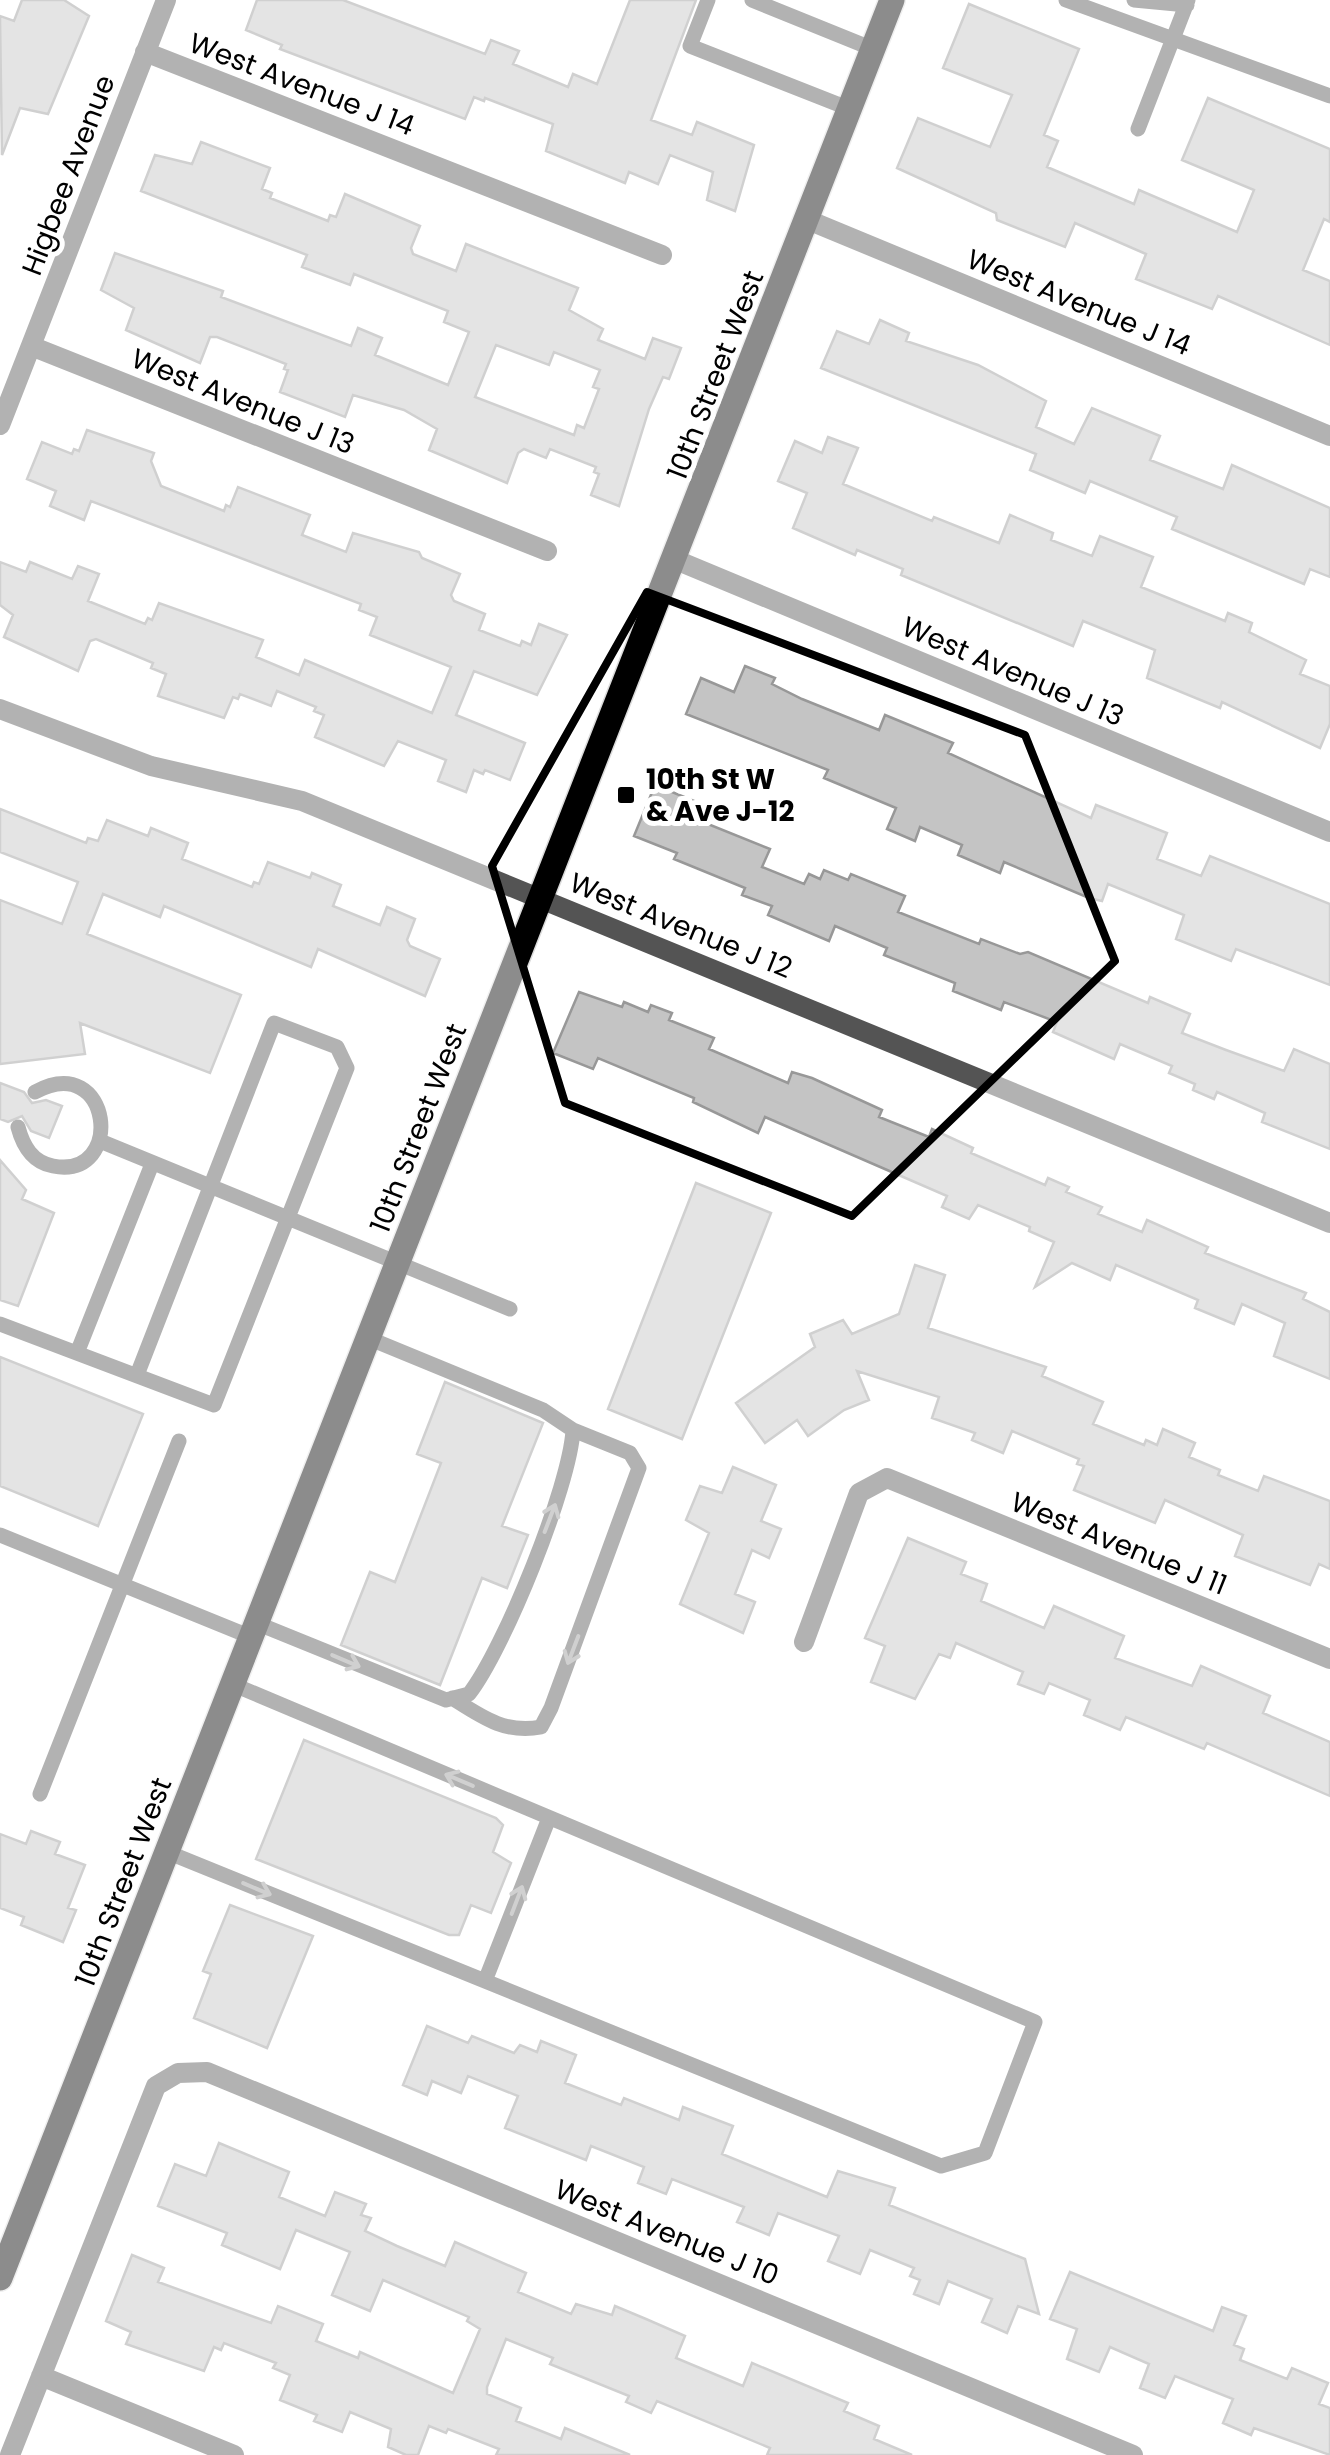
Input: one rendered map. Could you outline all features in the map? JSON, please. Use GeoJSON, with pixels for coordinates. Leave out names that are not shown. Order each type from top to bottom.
{"type":"FeatureCollection","features":[{"type":"Feature","properties":{"kind":"main road","name":"10th Street West"},"geometry":{"type":"LineString","coordinates":[[0,2278],[540,897],[676,560],[892,0]]}},
{"type":"Feature","properties":{"kind":"street","name":"Higbee Avenue"},"geometry":{"type":"LineString","coordinates":[[0,425],[166,0]]}},
{"type":"Feature","properties":{"kind":"street","name":"West Avenue J 14"},"geometry":{"type":"LineString","coordinates":[[145,52],[662,254]]}},
{"type":"Feature","properties":{"kind":"street","name":"West Avenue J 14"},"geometry":{"type":"LineString","coordinates":[[808,220],[1330,436]]}},
{"type":"Feature","properties":{"kind":"street","name":"West Avenue J 13"},"geometry":{"type":"LineString","coordinates":[[31,346],[547,551]]}},
{"type":"Feature","properties":{"kind":"street","name":"West Avenue J 13"},"geometry":{"type":"LineString","coordinates":[[676,560],[1330,832]]}},
{"type":"Feature","properties":{"kind":"street","name":"West Avenue J 12"},"geometry":{"type":"LineString","coordinates":[[0,709],[151,766],[302,801],[1330,1222]]}},
{"type":"Feature","properties":{"kind":"street","name":"West Avenue J 11"},"geometry":{"type":"LineString","coordinates":[[804,1642],[859,1493],[887,1478],[1330,1659]]}},
{"type":"Feature","properties":{"kind":"street","name":"West Avenue J 10"},"geometry":{"type":"LineString","coordinates":[[41,2376],[156,2086],[178,2073],[207,2072],[1133,2455]]}},
{"type":"Feature","properties":{"kind":"street"},"geometry":{"type":"LineString","coordinates":[[10,2455],[41,2376],[234,2455]]}},
{"type":"Feature","properties":{"kind":"lane"},"geometry":{"type":"LineString","coordinates":[[708,0],[690,46],[850,109]]}},
{"type":"Feature","properties":{"kind":"lane"},"geometry":{"type":"LineString","coordinates":[[752,0],[874,49]]}},
{"type":"Feature","properties":{"kind":"lane"},"geometry":{"type":"LineString","coordinates":[[1066,0],[1330,96]]}},
{"type":"Feature","properties":{"kind":"lane"},"geometry":{"type":"LineString","coordinates":[[1134,0],[1187,2],[1138,130]]}},
{"type":"Feature","properties":{"kind":"lane"},"geometry":{"type":"LineString","coordinates":[[0,1324],[214,1405],[347,1068],[337,1047],[274,1023],[137,1375]]}},
{"type":"Feature","properties":{"kind":"lane"},"geometry":{"type":"LineString","coordinates":[[18,1128],[29,1154],[54,1166],[82,1162],[100,1140],[101,1114],[86,1092],[60,1083],[35,1092]]}},
{"type":"Feature","properties":{"kind":"lane"},"geometry":{"type":"LineString","coordinates":[[100,1140],[286,1220],[510,1309]]}},
{"type":"Feature","properties":{"kind":"lane"},"geometry":{"type":"LineString","coordinates":[[77,1353],[152,1164]]}},
{"type":"Feature","properties":{"kind":"lane"},"geometry":{"type":"LineString","coordinates":[[0,1535],[122,1586],[422,1692],[452,1698],[492,1724],[521,1731],[542,1727],[639,1468],[630,1453],[573,1430],[543,1410],[368,1338]]}},
{"type":"Feature","properties":{"kind":"lane"},"geometry":{"type":"LineString","coordinates":[[452,1698],[469,1694],[479,1681],[520,1593],[554,1508],[572,1452],[573,1430]]}},
{"type":"Feature","properties":{"kind":"lane"},"geometry":{"type":"LineString","coordinates":[[40,1794],[179,1441]]}},
{"type":"Feature","properties":{"kind":"lane"},"geometry":{"type":"LineString","coordinates":[[167,1852],[942,2166],[985,2153],[1035,2022],[232,1684]]}},
{"type":"Feature","properties":{"kind":"lane"},"geometry":{"type":"LineString","coordinates":[[485,1982],[549,1818]]}},
{"type":"Feature","properties":{"kind":"highlighted area"},"geometry":{"type":"Polygon","coordinates":[[[647,592],[1025,735],[1115,961],[852,1216],[565,1103],[492,866],[647,592]]]}},
{"type":"Feature","properties":{"kind":"building"},"geometry":{"type":"Polygon","coordinates":[[[22,0],[64,0],[89,16],[48,114],[20,108],[2,155],[0,16],[14,21],[22,0]]]}},
{"type":"Feature","properties":{"kind":"building"},"geometry":{"type":"Polygon","coordinates":[[[257,0],[343,0],[485,54],[491,40],[519,51],[513,64],[568,87],[573,74],[597,84],[630,0],[696,0],[651,120],[692,135],[697,122],[754,145],[735,211],[707,200],[713,172],[670,155],[658,184],[629,172],[625,183],[546,151],[553,124],[474,97],[465,119],[280,49],[282,45],[246,30],[257,0]]]}},
{"type":"Feature","properties":{"kind":"building"},"geometry":{"type":"Polygon","coordinates":[[[969,4],[1079,49],[1044,135],[1058,141],[1047,167],[1134,204],[1139,190],[1237,232],[1254,190],[1182,160],[1208,98],[1330,149],[1330,222],[1324,219],[1303,270],[1330,281],[1330,345],[1218,296],[1212,309],[1136,279],[1146,254],[1075,223],[1065,247],[997,220],[996,213],[897,168],[918,118],[990,147],[1012,95],[943,68],[969,4]]]}},
{"type":"Feature","properties":{"kind":"building"},"geometry":{"type":"Polygon","coordinates":[[[201,142],[270,168],[262,189],[272,193],[270,198],[328,221],[330,215],[336,217],[345,194],[420,226],[411,248],[413,254],[456,271],[466,244],[578,288],[569,310],[603,329],[598,340],[645,359],[653,338],[681,348],[669,379],[663,377],[649,409],[619,506],[591,495],[599,474],[594,472],[596,467],[550,449],[546,458],[524,449],[518,453],[507,483],[429,450],[437,429],[404,410],[353,395],[345,417],[280,392],[288,370],[284,369],[286,364],[217,337],[210,337],[200,363],[126,330],[134,308],[101,290],[115,253],[223,291],[221,297],[351,346],[358,328],[382,338],[375,355],[448,385],[469,332],[444,322],[448,311],[354,274],[350,285],[302,267],[307,255],[141,191],[155,155],[192,164],[201,142]],[[496,345],[475,397],[574,435],[577,425],[584,428],[599,389],[593,387],[600,370],[554,352],[549,365],[496,345]]]}},
{"type":"Feature","properties":{"kind":"building"},"geometry":{"type":"Polygon","coordinates":[[[880,320],[909,333],[906,341],[978,365],[1046,401],[1036,427],[1074,444],[1092,408],[1160,436],[1150,460],[1223,489],[1232,465],[1330,508],[1330,577],[1310,569],[1304,584],[1172,529],[1177,517],[1090,481],[1085,493],[1030,470],[1036,454],[821,368],[837,331],[869,344],[880,320]]]}},
{"type":"Feature","properties":{"kind":"building"},"geometry":{"type":"Polygon","coordinates":[[[87,430],[154,453],[151,461],[161,486],[224,511],[226,505],[230,507],[238,487],[310,515],[302,535],[346,552],[353,533],[419,552],[422,558],[460,574],[451,595],[454,601],[485,614],[479,630],[520,646],[522,641],[531,645],[539,624],[567,635],[537,695],[474,671],[456,715],[525,743],[510,780],[474,770],[466,792],[438,781],[446,760],[398,741],[384,766],[315,737],[324,715],[314,711],[316,707],[277,691],[271,706],[240,694],[238,699],[233,697],[224,718],[158,696],[166,674],[151,668],[153,663],[96,639],[90,641],[78,671],[4,637],[13,615],[0,605],[0,562],[26,572],[30,562],[72,579],[78,566],[99,574],[88,601],[145,624],[148,618],[152,620],[159,603],[263,640],[256,657],[299,675],[305,660],[432,713],[451,667],[370,635],[377,617],[359,610],[361,604],[91,501],[84,520],[50,506],[56,491],[27,479],[42,442],[72,454],[74,449],[79,451],[87,430]]]}},
{"type":"Feature","properties":{"kind":"building"},"geometry":{"type":"Polygon","coordinates":[[[828,437],[858,448],[843,484],[932,521],[934,517],[999,543],[1010,515],[1053,533],[1051,540],[1092,556],[1100,536],[1153,557],[1141,587],[1225,621],[1228,613],[1252,623],[1249,632],[1306,660],[1300,674],[1330,686],[1330,724],[1320,748],[1222,702],[1220,708],[1147,678],[1155,650],[1083,621],[1073,646],[901,575],[903,569],[857,550],[855,555],[793,528],[807,493],[778,481],[795,441],[822,453],[828,437]]]}},
{"type":"Feature","properties":{"kind":"building"},"geometry":{"type":"Polygon","coordinates":[[[745,666],[775,678],[772,684],[802,699],[879,730],[885,715],[953,743],[948,753],[1091,818],[1096,805],[1167,833],[1157,859],[1201,876],[1210,856],[1330,904],[1330,985],[1236,949],[1231,961],[1176,939],[1184,915],[1108,884],[1102,901],[1004,862],[1000,873],[958,855],[962,845],[920,827],[915,841],[887,829],[896,808],[824,778],[828,770],[686,714],[701,678],[734,692],[745,666]]]}},
{"type":"Feature","properties":{"kind":"building"},"geometry":{"type":"Polygon","coordinates":[[[655,785],[694,801],[688,816],[770,849],[762,867],[804,884],[809,874],[820,879],[824,870],[848,880],[851,874],[905,896],[898,912],[979,944],[981,939],[1020,954],[1028,952],[1148,1003],[1150,997],[1190,1014],[1182,1033],[1284,1071],[1294,1049],[1330,1064],[1330,1149],[1262,1122],[1265,1113],[1217,1092],[1214,1099],[1193,1090],[1195,1084],[1169,1073],[1172,1066],[1120,1044],[1114,1059],[1053,1032],[1057,1022],[1004,1002],[1001,1010],[953,991],[955,983],[884,955],[887,948],[835,926],[829,941],[768,915],[772,906],[742,895],[745,888],[674,859],[677,853],[634,836],[655,785]]]}},
{"type":"Feature","properties":{"kind":"building"},"geometry":{"type":"Polygon","coordinates":[[[0,809],[86,843],[88,838],[98,841],[107,820],[148,836],[151,828],[188,843],[182,859],[252,887],[254,882],[259,884],[268,862],[310,878],[312,873],[341,885],[333,906],[380,925],[387,907],[415,919],[407,940],[410,946],[440,959],[425,996],[318,949],[311,967],[164,906],[160,917],[103,894],[87,934],[241,995],[210,1073],[80,1023],[85,1054],[0,1064],[0,900],[62,924],[78,882],[0,852],[0,809]]]}},
{"type":"Feature","properties":{"kind":"building"},"geometry":{"type":"Polygon","coordinates":[[[579,992],[622,1007],[624,1002],[648,1012],[651,1005],[672,1013],[669,1020],[714,1038],[709,1049],[788,1083],[792,1072],[812,1078],[882,1110],[879,1117],[929,1137],[932,1129],[973,1148],[971,1153],[1045,1185],[1048,1178],[1069,1187],[1066,1192],[1102,1207],[1098,1214],[1142,1232],[1147,1220],[1208,1247],[1205,1253],[1306,1293],[1303,1299],[1330,1312],[1330,1379],[1274,1356],[1285,1323],[1242,1304],[1234,1324],[1195,1308],[1198,1300],[1116,1265],[1110,1280],[1072,1263],[1035,1287],[1054,1242],[1029,1231],[1030,1227],[978,1205],[969,1219],[942,1207],[947,1196],[765,1117],[758,1133],[693,1102],[694,1098],[598,1058],[593,1069],[553,1053],[579,992]]]}},
{"type":"Feature","properties":{"kind":"building"},"geometry":{"type":"Polygon","coordinates":[[[0,1083],[24,1092],[32,1103],[46,1100],[62,1106],[49,1138],[31,1131],[22,1116],[8,1122],[0,1119],[0,1083]]]}},
{"type":"Feature","properties":{"kind":"building"},"geometry":{"type":"Polygon","coordinates":[[[0,1160],[26,1190],[22,1199],[54,1213],[18,1306],[0,1300],[0,1160]]]}},
{"type":"Feature","properties":{"kind":"building"},"geometry":{"type":"Polygon","coordinates":[[[696,1183],[771,1213],[682,1439],[608,1409],[696,1183]]]}},
{"type":"Feature","properties":{"kind":"building"},"geometry":{"type":"Polygon","coordinates":[[[915,1265],[945,1275],[928,1328],[1046,1367],[1042,1376],[1103,1402],[1093,1424],[1144,1445],[1146,1440],[1157,1445],[1163,1429],[1195,1443],[1189,1457],[1220,1470],[1218,1475],[1258,1491],[1264,1476],[1330,1501],[1330,1569],[1319,1564],[1310,1585],[1235,1556],[1243,1535],[1165,1500],[1155,1523],[1074,1490],[1084,1466],[1077,1464],[1079,1459],[1012,1431],[1003,1453],[972,1440],[975,1433],[932,1418],[939,1397],[857,1371],[869,1400],[844,1410],[808,1436],[797,1420],[765,1443],[736,1403],[815,1347],[810,1334],[843,1320],[852,1334],[899,1314],[915,1265]]]}},
{"type":"Feature","properties":{"kind":"building"},"geometry":{"type":"Polygon","coordinates":[[[0,1357],[143,1414],[98,1526],[0,1486],[0,1357]]]}},
{"type":"Feature","properties":{"kind":"building"},"geometry":{"type":"Polygon","coordinates":[[[445,1382],[543,1423],[502,1526],[528,1535],[507,1588],[482,1578],[440,1685],[341,1645],[370,1572],[395,1582],[441,1463],[417,1454],[445,1382]]]}},
{"type":"Feature","properties":{"kind":"building"},"geometry":{"type":"Polygon","coordinates":[[[733,1467],[776,1485],[761,1521],[781,1529],[769,1558],[752,1550],[735,1594],[755,1602],[743,1633],[680,1604],[709,1533],[686,1520],[700,1486],[722,1493],[733,1467]]]}},
{"type":"Feature","properties":{"kind":"building"},"geometry":{"type":"Polygon","coordinates":[[[908,1538],[966,1562],[961,1574],[987,1584],[981,1601],[1044,1628],[1054,1606],[1124,1636],[1115,1658],[1192,1686],[1201,1666],[1270,1696],[1263,1713],[1330,1742],[1330,1796],[1207,1743],[1204,1749],[1126,1717],[1120,1730],[1084,1715],[1090,1700],[1049,1683],[1044,1694],[1018,1684],[1023,1672],[956,1643],[950,1658],[939,1654],[915,1699],[871,1682],[885,1646],[865,1638],[908,1538]]]}},
{"type":"Feature","properties":{"kind":"building"},"geometry":{"type":"Polygon","coordinates":[[[304,1740],[496,1818],[503,1825],[493,1852],[511,1863],[491,1913],[471,1905],[459,1935],[449,1935],[256,1859],[304,1740]]]}},
{"type":"Feature","properties":{"kind":"building"},"geometry":{"type":"Polygon","coordinates":[[[31,1831],[60,1842],[55,1854],[85,1865],[68,1908],[76,1910],[63,1942],[21,1925],[24,1917],[0,1908],[0,1834],[26,1844],[31,1831]]]}},
{"type":"Feature","properties":{"kind":"building"},"geometry":{"type":"Polygon","coordinates":[[[230,1905],[313,1936],[267,2048],[194,2018],[211,1974],[203,1971],[230,1905]]]}},
{"type":"Feature","properties":{"kind":"building"},"geometry":{"type":"Polygon","coordinates":[[[427,2026],[468,2043],[472,2036],[514,2053],[520,2045],[537,2052],[541,2041],[576,2055],[565,2083],[621,2105],[624,2098],[679,2120],[683,2107],[733,2126],[722,2154],[827,2197],[838,2171],[895,2188],[889,2205],[1025,2259],[1039,2314],[1018,2306],[1007,2333],[982,2322],[992,2299],[948,2281],[939,2304],[914,2294],[920,2280],[910,2276],[914,2268],[870,2250],[860,2274],[828,2261],[839,2236],[778,2213],[769,2235],[737,2222],[744,2207],[672,2179],[666,2194],[638,2183],[644,2167],[591,2146],[586,2160],[505,2128],[518,2096],[468,2076],[461,2093],[432,2081],[427,2095],[403,2085],[427,2026]]]}},
{"type":"Feature","properties":{"kind":"building"},"geometry":{"type":"Polygon","coordinates":[[[219,2143],[289,2172],[279,2197],[325,2216],[335,2192],[366,2204],[361,2215],[371,2218],[365,2231],[397,2246],[445,2266],[455,2242],[526,2273],[518,2292],[571,2314],[576,2304],[612,2315],[615,2306],[685,2336],[676,2358],[743,2386],[752,2363],[848,2403],[844,2411],[879,2426],[874,2439],[912,2455],[767,2455],[770,2448],[657,2401],[651,2413],[626,2402],[629,2396],[550,2364],[553,2358],[506,2339],[487,2394],[521,2408],[516,2421],[561,2439],[565,2428],[630,2455],[496,2455],[499,2449],[448,2429],[446,2433],[429,2426],[418,2455],[406,2455],[388,2447],[391,2429],[350,2412],[342,2432],[314,2421],[317,2415],[280,2400],[290,2375],[273,2368],[276,2363],[224,2343],[221,2350],[214,2347],[204,2371],[126,2344],[131,2332],[106,2321],[132,2255],[164,2268],[158,2282],[271,2323],[278,2306],[323,2324],[316,2341],[358,2358],[360,2352],[453,2393],[480,2329],[467,2321],[469,2317],[383,2280],[370,2311],[332,2295],[350,2252],[296,2230],[280,2269],[222,2245],[227,2233],[158,2206],[175,2164],[206,2176],[219,2143]]]}},
{"type":"Feature","properties":{"kind":"building"},"geometry":{"type":"Polygon","coordinates":[[[1070,2272],[1213,2331],[1222,2307],[1246,2316],[1234,2345],[1244,2349],[1240,2360],[1287,2379],[1292,2368],[1328,2383],[1319,2404],[1330,2408],[1330,2455],[1254,2428],[1251,2435],[1223,2423],[1233,2399],[1175,2376],[1165,2398],[1140,2388],[1149,2364],[1110,2347],[1099,2372],[1067,2359],[1077,2329],[1050,2319],[1070,2272]]]}},
{"type":"Feature","properties":{"kind":"place","name":"10th St W & Ave J-12"},"geometry":{"type":"Point","coordinates":[626,795]}}]}
